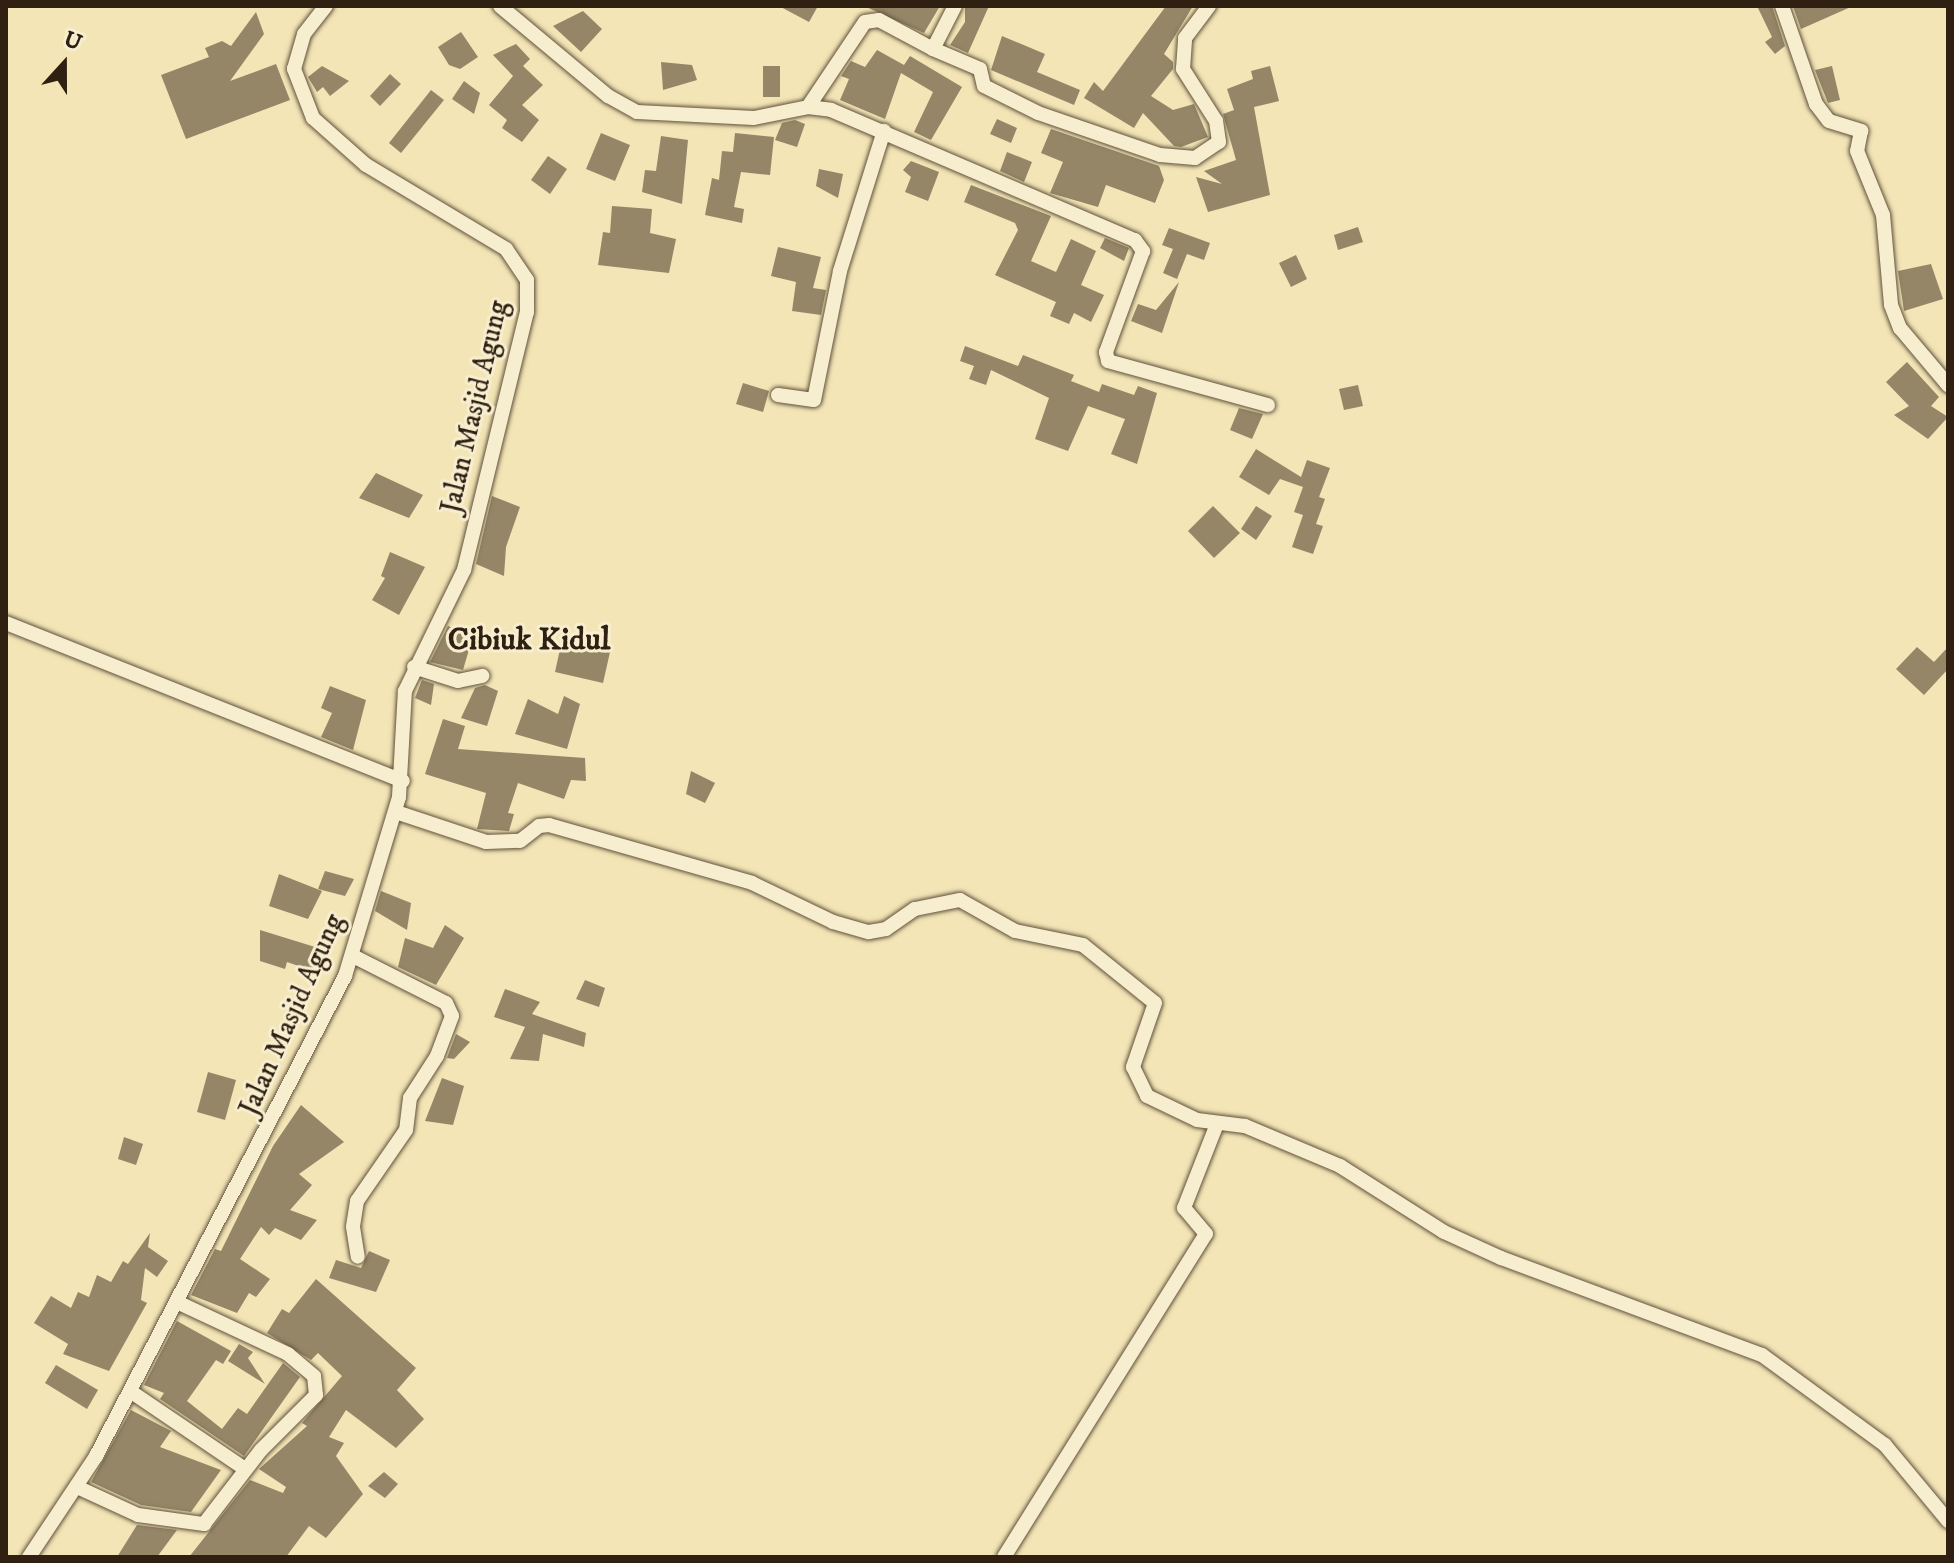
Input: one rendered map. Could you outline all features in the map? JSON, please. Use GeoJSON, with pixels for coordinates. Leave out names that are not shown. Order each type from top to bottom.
{"type":"FeatureCollection","features":[{"type":"Feature","properties":{"kind":"street","name":"Jalan Masjid Agung"},"geometry":{"type":"LineString","coordinates":[[29,1557],[77,1487],[130,1391],[294,1082],[353,956],[403,781],[404,702],[414,667],[447,609],[471,545],[527,312],[527,280],[506,249],[366,165],[313,118],[294,69],[304,34],[326,6]]}},
{"type":"Feature","properties":{"kind":"street"},"geometry":{"type":"LineString","coordinates":[[500,6],[608,96],[637,112],[754,118],[808,107],[850,116],[1142,244],[1141,260],[1106,352],[1108,361],[1268,405]]}},
{"type":"Feature","properties":{"kind":"street"},"geometry":{"type":"LineString","coordinates":[[933,49],[955,6]]}},
{"type":"Feature","properties":{"kind":"street"},"geometry":{"type":"LineString","coordinates":[[808,107],[865,22],[879,20],[933,49],[980,69],[984,86],[1038,113],[1160,155],[1195,158],[1219,142],[1216,121],[1183,69],[1185,38],[1209,6]]}},
{"type":"Feature","properties":{"kind":"street"},"geometry":{"type":"LineString","coordinates":[[1782,6],[1816,104],[1829,121],[1861,131],[1857,151],[1883,215],[1891,305],[1900,328],[1948,385]]}},
{"type":"Feature","properties":{"kind":"street"},"geometry":{"type":"LineString","coordinates":[[778,395],[814,400],[840,271],[884,131]]}},
{"type":"Feature","properties":{"kind":"street"},"geometry":{"type":"LineString","coordinates":[[6,623],[403,781]]}},
{"type":"Feature","properties":{"kind":"street"},"geometry":{"type":"LineString","coordinates":[[414,667],[458,681],[482,676]]}},
{"type":"Feature","properties":{"kind":"street"},"geometry":{"type":"LineString","coordinates":[[396,812],[486,842],[520,841],[539,826],[549,825],[752,883],[833,922],[869,932],[886,929],[915,909],[960,900],[1015,931],[1083,945],[1155,1003],[1133,1067],[1140,1088],[1162,1104],[1217,1124],[1245,1126],[1340,1166],[1444,1232],[1501,1258],[1762,1355],[1885,1445],[1948,1521]]}},
{"type":"Feature","properties":{"kind":"street"},"geometry":{"type":"LineString","coordinates":[[353,956],[446,1003],[452,1016],[437,1056],[410,1098],[406,1130],[357,1201],[353,1227],[358,1257]]}},
{"type":"Feature","properties":{"kind":"street"},"geometry":{"type":"LineString","coordinates":[[1004,1557],[1206,1234],[1184,1208],[1217,1124]]}},
{"type":"Feature","properties":{"kind":"street"},"geometry":{"type":"LineString","coordinates":[[77,1487],[138,1515],[204,1524],[245,1469],[316,1395],[318,1382],[288,1354],[177,1302]]}},
{"type":"Feature","properties":{"kind":"street"},"geometry":{"type":"LineString","coordinates":[[130,1391],[245,1469]]}},
{"type":"Feature","properties":{"kind":"building"},"geometry":{"type":"Polygon","coordinates":[[[779,6],[818,6],[809,22],[779,6]]]}},
{"type":"Feature","properties":{"kind":"building"},"geometry":{"type":"Polygon","coordinates":[[[864,6],[940,6],[924,33],[864,6]]]}},
{"type":"Feature","properties":{"kind":"building"},"geometry":{"type":"Polygon","coordinates":[[[965,6],[989,6],[968,53],[950,45],[965,22],[965,6]]]}},
{"type":"Feature","properties":{"kind":"building"},"geometry":{"type":"Polygon","coordinates":[[[1166,6],[1193,6],[1164,54],[1173,62],[1173,69],[1151,96],[1173,110],[1194,104],[1208,137],[1181,147],[1174,146],[1143,113],[1134,128],[1084,98],[1094,82],[1103,91],[1166,6]]]}},
{"type":"Feature","properties":{"kind":"building"},"geometry":{"type":"Polygon","coordinates":[[[1757,6],[1772,6],[1785,46],[1775,54],[1765,42],[1772,37],[1757,6]]]}},
{"type":"Feature","properties":{"kind":"building"},"geometry":{"type":"Polygon","coordinates":[[[1793,6],[1853,6],[1801,29],[1793,6]]]}},
{"type":"Feature","properties":{"kind":"building"},"geometry":{"type":"Polygon","coordinates":[[[583,11],[602,29],[581,52],[553,26],[583,11]]]}},
{"type":"Feature","properties":{"kind":"building"},"geometry":{"type":"Polygon","coordinates":[[[256,12],[264,34],[230,81],[276,64],[290,100],[186,139],[161,75],[209,57],[205,48],[222,41],[231,46],[256,12]]]}},
{"type":"Feature","properties":{"kind":"building"},"geometry":{"type":"Polygon","coordinates":[[[461,32],[478,57],[460,69],[449,65],[438,47],[461,32]]]}},
{"type":"Feature","properties":{"kind":"building"},"geometry":{"type":"Polygon","coordinates":[[[1002,36],[1045,54],[1037,72],[1080,90],[1074,105],[991,70],[1002,36]]]}},
{"type":"Feature","properties":{"kind":"building"},"geometry":{"type":"Polygon","coordinates":[[[516,44],[530,59],[523,66],[543,85],[522,105],[539,120],[522,142],[502,128],[507,120],[489,105],[513,76],[493,55],[516,44]]]}},
{"type":"Feature","properties":{"kind":"building"},"geometry":{"type":"Polygon","coordinates":[[[877,50],[904,65],[910,56],[962,87],[931,140],[914,132],[933,92],[901,73],[885,119],[840,100],[849,79],[841,76],[851,61],[865,67],[877,50]]]}},
{"type":"Feature","properties":{"kind":"building"},"geometry":{"type":"Polygon","coordinates":[[[661,62],[692,65],[697,80],[663,90],[661,62]]]}},
{"type":"Feature","properties":{"kind":"building"},"geometry":{"type":"Polygon","coordinates":[[[322,66],[349,81],[330,96],[323,87],[317,92],[308,77],[322,66]]]}},
{"type":"Feature","properties":{"kind":"building"},"geometry":{"type":"Polygon","coordinates":[[[763,66],[780,66],[780,97],[763,97],[763,66]]]}},
{"type":"Feature","properties":{"kind":"building"},"geometry":{"type":"Polygon","coordinates":[[[1270,66],[1279,101],[1254,107],[1270,195],[1208,212],[1196,177],[1222,184],[1204,171],[1236,160],[1223,114],[1234,110],[1227,89],[1253,79],[1251,71],[1270,66]]]}},
{"type":"Feature","properties":{"kind":"building"},"geometry":{"type":"Polygon","coordinates":[[[1832,66],[1840,100],[1828,103],[1815,70],[1832,66]]]}},
{"type":"Feature","properties":{"kind":"building"},"geometry":{"type":"Polygon","coordinates":[[[390,74],[401,84],[380,106],[370,96],[390,74]]]}},
{"type":"Feature","properties":{"kind":"building"},"geometry":{"type":"Polygon","coordinates":[[[464,81],[480,93],[474,114],[452,99],[464,81]]]}},
{"type":"Feature","properties":{"kind":"building"},"geometry":{"type":"Polygon","coordinates":[[[431,90],[444,100],[401,153],[389,143],[431,90]]]}},
{"type":"Feature","properties":{"kind":"building"},"geometry":{"type":"Polygon","coordinates":[[[997,119],[1017,128],[1011,143],[990,134],[997,119]]]}},
{"type":"Feature","properties":{"kind":"building"},"geometry":{"type":"Polygon","coordinates":[[[795,120],[805,124],[797,147],[775,140],[782,123],[795,120]]]}},
{"type":"Feature","properties":{"kind":"building"},"geometry":{"type":"Polygon","coordinates":[[[1051,129],[1159,166],[1164,180],[1155,203],[1106,185],[1098,207],[1050,193],[1063,162],[1041,153],[1051,129]]]}},
{"type":"Feature","properties":{"kind":"building"},"geometry":{"type":"Polygon","coordinates":[[[601,133],[630,145],[615,181],[586,169],[601,133]]]}},
{"type":"Feature","properties":{"kind":"building"},"geometry":{"type":"Polygon","coordinates":[[[735,133],[774,137],[770,175],[741,172],[734,207],[744,209],[742,223],[705,215],[712,178],[719,180],[722,151],[733,152],[735,133]]]}},
{"type":"Feature","properties":{"kind":"building"},"geometry":{"type":"Polygon","coordinates":[[[661,136],[688,140],[682,204],[642,192],[645,170],[656,171],[661,136]]]}},
{"type":"Feature","properties":{"kind":"building"},"geometry":{"type":"Polygon","coordinates":[[[1007,152],[1032,162],[1024,182],[1000,171],[1007,152]]]}},
{"type":"Feature","properties":{"kind":"building"},"geometry":{"type":"Polygon","coordinates":[[[548,156],[567,169],[550,194],[531,180],[548,156]]]}},
{"type":"Feature","properties":{"kind":"building"},"geometry":{"type":"Polygon","coordinates":[[[911,161],[939,172],[928,201],[905,192],[911,177],[903,170],[911,161]]]}},
{"type":"Feature","properties":{"kind":"building"},"geometry":{"type":"Polygon","coordinates":[[[819,169],[843,174],[838,198],[816,186],[819,169]]]}},
{"type":"Feature","properties":{"kind":"building"},"geometry":{"type":"Polygon","coordinates":[[[971,185],[1051,216],[1031,261],[1056,272],[1071,239],[1096,251],[1081,285],[1104,295],[1091,322],[1074,313],[1069,324],[1050,316],[1056,302],[995,275],[1018,230],[1015,223],[964,202],[971,185]]]}},
{"type":"Feature","properties":{"kind":"building"},"geometry":{"type":"Polygon","coordinates":[[[612,206],[652,209],[650,233],[676,239],[669,273],[598,265],[603,232],[610,233],[612,206]]]}},
{"type":"Feature","properties":{"kind":"building"},"geometry":{"type":"Polygon","coordinates":[[[1358,227],[1363,242],[1338,250],[1334,235],[1358,227]]]}},
{"type":"Feature","properties":{"kind":"building"},"geometry":{"type":"Polygon","coordinates":[[[1169,228],[1210,243],[1204,260],[1187,254],[1177,279],[1163,273],[1173,249],[1162,245],[1169,228]]]}},
{"type":"Feature","properties":{"kind":"building"},"geometry":{"type":"Polygon","coordinates":[[[1105,238],[1129,248],[1124,261],[1100,248],[1105,238]]]}},
{"type":"Feature","properties":{"kind":"building"},"geometry":{"type":"Polygon","coordinates":[[[778,247],[821,257],[813,288],[826,290],[821,315],[792,311],[796,282],[771,276],[778,247]]]}},
{"type":"Feature","properties":{"kind":"building"},"geometry":{"type":"Polygon","coordinates":[[[1296,255],[1307,279],[1291,287],[1279,263],[1296,255]]]}},
{"type":"Feature","properties":{"kind":"building"},"geometry":{"type":"Polygon","coordinates":[[[1931,264],[1943,299],[1904,311],[1898,271],[1931,264]]]}},
{"type":"Feature","properties":{"kind":"building"},"geometry":{"type":"Polygon","coordinates":[[[1179,282],[1162,333],[1131,321],[1138,304],[1156,310],[1179,282]]]}},
{"type":"Feature","properties":{"kind":"building"},"geometry":{"type":"Polygon","coordinates":[[[965,346],[1018,366],[1023,355],[1074,375],[1071,381],[1099,392],[1102,384],[1134,395],[1138,386],[1157,393],[1137,464],[1111,454],[1125,419],[1088,406],[1068,451],[1035,439],[1049,398],[991,370],[986,385],[969,379],[974,366],[960,361],[965,346]]]}},
{"type":"Feature","properties":{"kind":"building"},"geometry":{"type":"Polygon","coordinates":[[[1907,362],[1939,397],[1931,406],[1948,417],[1928,439],[1894,415],[1909,406],[1886,382],[1907,362]]]}},
{"type":"Feature","properties":{"kind":"building"},"geometry":{"type":"Polygon","coordinates":[[[743,383],[769,391],[763,412],[736,404],[743,383]]]}},
{"type":"Feature","properties":{"kind":"building"},"geometry":{"type":"Polygon","coordinates":[[[1358,385],[1363,406],[1344,410],[1339,389],[1358,385]]]}},
{"type":"Feature","properties":{"kind":"building"},"geometry":{"type":"Polygon","coordinates":[[[1239,408],[1263,414],[1252,439],[1230,430],[1239,408]]]}},
{"type":"Feature","properties":{"kind":"building"},"geometry":{"type":"Polygon","coordinates":[[[1256,449],[1301,477],[1307,460],[1330,468],[1319,497],[1325,499],[1316,524],[1323,526],[1313,554],[1292,547],[1303,515],[1294,512],[1303,487],[1280,479],[1269,495],[1239,477],[1256,449]]]}},
{"type":"Feature","properties":{"kind":"building"},"geometry":{"type":"Polygon","coordinates":[[[376,473],[423,495],[409,518],[359,498],[376,473]]]}},
{"type":"Feature","properties":{"kind":"building"},"geometry":{"type":"Polygon","coordinates":[[[492,496],[520,507],[506,547],[504,576],[476,564],[492,496]]]}},
{"type":"Feature","properties":{"kind":"building"},"geometry":{"type":"Polygon","coordinates":[[[1213,506],[1240,533],[1214,558],[1188,531],[1213,506]]]}},
{"type":"Feature","properties":{"kind":"building"},"geometry":{"type":"Polygon","coordinates":[[[1256,506],[1272,516],[1256,540],[1241,529],[1256,506]]]}},
{"type":"Feature","properties":{"kind":"building"},"geometry":{"type":"Polygon","coordinates":[[[390,552],[425,567],[399,615],[372,600],[385,578],[381,576],[390,552]]]}},
{"type":"Feature","properties":{"kind":"building"},"geometry":{"type":"Polygon","coordinates":[[[448,626],[473,636],[463,670],[430,662],[448,626]]]}},
{"type":"Feature","properties":{"kind":"building"},"geometry":{"type":"Polygon","coordinates":[[[562,640],[610,652],[603,683],[555,672],[562,640]]]}},
{"type":"Feature","properties":{"kind":"building"},"geometry":{"type":"Polygon","coordinates":[[[1917,647],[1934,662],[1948,647],[1948,669],[1924,695],[1896,669],[1917,647]]]}},
{"type":"Feature","properties":{"kind":"building"},"geometry":{"type":"Polygon","coordinates":[[[422,680],[434,684],[431,705],[415,698],[422,680]]]}},
{"type":"Feature","properties":{"kind":"building"},"geometry":{"type":"Polygon","coordinates":[[[485,685],[498,691],[487,726],[461,718],[475,688],[485,685]]]}},
{"type":"Feature","properties":{"kind":"building"},"geometry":{"type":"Polygon","coordinates":[[[330,686],[366,700],[353,750],[321,737],[332,713],[321,708],[330,686]]]}},
{"type":"Feature","properties":{"kind":"building"},"geometry":{"type":"Polygon","coordinates":[[[564,696],[580,704],[567,749],[515,734],[528,699],[558,714],[564,696]]]}},
{"type":"Feature","properties":{"kind":"building"},"geometry":{"type":"Polygon","coordinates":[[[443,719],[465,726],[458,749],[585,758],[586,781],[571,780],[564,799],[518,783],[508,813],[514,814],[509,831],[477,829],[486,793],[425,774],[443,719]]]}},
{"type":"Feature","properties":{"kind":"building"},"geometry":{"type":"Polygon","coordinates":[[[691,771],[715,783],[705,803],[686,794],[691,771]]]}},
{"type":"Feature","properties":{"kind":"building"},"geometry":{"type":"Polygon","coordinates":[[[325,871],[354,879],[345,896],[318,889],[325,871]]]}},
{"type":"Feature","properties":{"kind":"building"},"geometry":{"type":"Polygon","coordinates":[[[279,874],[322,891],[308,919],[269,906],[279,874]]]}},
{"type":"Feature","properties":{"kind":"building"},"geometry":{"type":"Polygon","coordinates":[[[381,891],[411,903],[407,930],[375,911],[381,891]]]}},
{"type":"Feature","properties":{"kind":"building"},"geometry":{"type":"Polygon","coordinates":[[[445,925],[464,938],[436,985],[398,967],[405,938],[433,948],[445,925]]]}},
{"type":"Feature","properties":{"kind":"building"},"geometry":{"type":"Polygon","coordinates":[[[260,930],[328,951],[319,973],[287,962],[285,969],[260,961],[260,930]]]}},
{"type":"Feature","properties":{"kind":"building"},"geometry":{"type":"Polygon","coordinates":[[[585,980],[605,988],[599,1007],[576,999],[585,980]]]}},
{"type":"Feature","properties":{"kind":"building"},"geometry":{"type":"Polygon","coordinates":[[[505,989],[540,1002],[532,1014],[586,1033],[584,1047],[543,1034],[539,1061],[510,1059],[525,1027],[494,1017],[505,989]]]}},
{"type":"Feature","properties":{"kind":"building"},"geometry":{"type":"Polygon","coordinates":[[[456,1034],[470,1042],[454,1059],[447,1058],[456,1034]]]}},
{"type":"Feature","properties":{"kind":"building"},"geometry":{"type":"Polygon","coordinates":[[[208,1072],[236,1080],[225,1120],[197,1112],[208,1072]]]}},
{"type":"Feature","properties":{"kind":"building"},"geometry":{"type":"Polygon","coordinates":[[[442,1078],[464,1086],[453,1125],[425,1121],[442,1078]]]}},
{"type":"Feature","properties":{"kind":"building"},"geometry":{"type":"Polygon","coordinates":[[[301,1105],[344,1142],[299,1174],[312,1185],[290,1210],[317,1220],[301,1240],[275,1228],[269,1235],[261,1227],[240,1259],[270,1279],[256,1297],[249,1293],[237,1313],[191,1295],[215,1249],[221,1251],[273,1146],[301,1105]]]}},
{"type":"Feature","properties":{"kind":"building"},"geometry":{"type":"Polygon","coordinates":[[[124,1137],[143,1144],[136,1165],[118,1159],[124,1137]]]}},
{"type":"Feature","properties":{"kind":"building"},"geometry":{"type":"Polygon","coordinates":[[[150,1233],[148,1247],[168,1261],[157,1277],[145,1268],[141,1300],[147,1303],[109,1371],[63,1354],[68,1344],[34,1323],[51,1296],[71,1308],[78,1292],[89,1297],[97,1275],[111,1282],[123,1261],[128,1264],[150,1233]]]}},
{"type":"Feature","properties":{"kind":"building"},"geometry":{"type":"Polygon","coordinates":[[[369,1251],[390,1260],[376,1292],[329,1278],[336,1260],[361,1268],[369,1251]]]}},
{"type":"Feature","properties":{"kind":"building"},"geometry":{"type":"Polygon","coordinates":[[[316,1279],[416,1368],[397,1390],[424,1419],[396,1448],[346,1410],[329,1437],[344,1443],[336,1456],[363,1494],[326,1538],[309,1526],[286,1557],[189,1557],[250,1480],[283,1493],[286,1487],[259,1469],[307,1426],[302,1423],[342,1376],[318,1353],[311,1360],[267,1333],[282,1309],[289,1313],[316,1279]]]}},
{"type":"Feature","properties":{"kind":"building"},"geometry":{"type":"Polygon","coordinates":[[[177,1321],[231,1351],[223,1364],[216,1360],[187,1401],[222,1429],[238,1408],[247,1414],[283,1363],[300,1377],[244,1456],[160,1399],[164,1393],[144,1385],[177,1321]]]}},
{"type":"Feature","properties":{"kind":"building"},"geometry":{"type":"Polygon","coordinates":[[[239,1344],[253,1352],[248,1358],[265,1384],[228,1361],[239,1344]]]}},
{"type":"Feature","properties":{"kind":"building"},"geometry":{"type":"Polygon","coordinates":[[[56,1365],[98,1390],[87,1409],[45,1383],[56,1365]]]}},
{"type":"Feature","properties":{"kind":"building"},"geometry":{"type":"Polygon","coordinates":[[[131,1410],[171,1431],[160,1447],[221,1470],[191,1512],[141,1505],[91,1482],[131,1410]]]}},
{"type":"Feature","properties":{"kind":"building"},"geometry":{"type":"Polygon","coordinates":[[[384,1472],[398,1484],[385,1498],[368,1486],[384,1472]]]}},
{"type":"Feature","properties":{"kind":"building"},"geometry":{"type":"Polygon","coordinates":[[[137,1525],[177,1530],[157,1557],[117,1557],[137,1525]]]}},
{"type":"Feature","properties":{"kind":"district","name":"Cibiuk Kidul"},"geometry":{"type":"Point","coordinates":[529,640]}}]}
